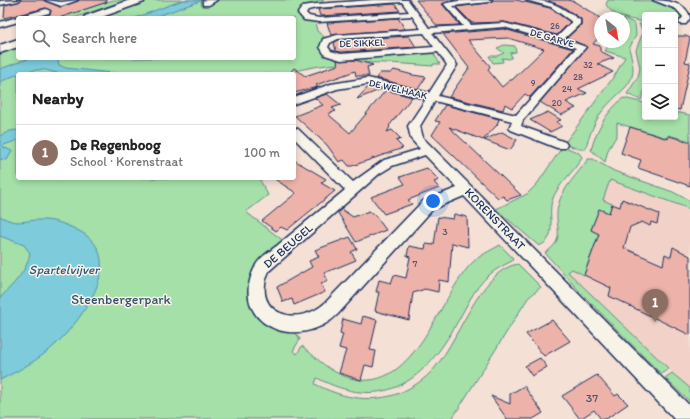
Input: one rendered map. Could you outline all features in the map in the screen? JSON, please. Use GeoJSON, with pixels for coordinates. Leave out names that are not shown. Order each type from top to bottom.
{"type":"FeatureCollection","features":[{"type":"Feature","properties":{"kind":"main road"},"geometry":{"type":"LineString","coordinates":[[95,16],[140,0]]}},
{"type":"Feature","properties":{"kind":"main road"},"geometry":{"type":"LineString","coordinates":[[0,49],[16,44]]}},
{"type":"Feature","properties":{"kind":"street"},"geometry":{"type":"LineString","coordinates":[[0,3],[16,0]]}},
{"type":"Feature","properties":{"kind":"street"},"geometry":{"type":"LineString","coordinates":[[49,0],[61,4],[74,0]]}},
{"type":"Feature","properties":{"kind":"street"},"geometry":{"type":"LineString","coordinates":[[206,3],[214,0]]}},
{"type":"Feature","properties":{"kind":"street"},"geometry":{"type":"LineString","coordinates":[[404,0],[316,6],[306,8],[302,13],[307,18],[319,20],[415,14]]}},
{"type":"Feature","properties":{"kind":"street","name":"KORENSTRAAT"},"geometry":{"type":"LineString","coordinates":[[404,0],[452,66],[414,126],[417,139],[688,419]]}},
{"type":"Feature","properties":{"kind":"street"},"geometry":{"type":"LineString","coordinates":[[469,27],[448,4],[488,0]]}},
{"type":"Feature","properties":{"kind":"street"},"geometry":{"type":"LineString","coordinates":[[530,0],[553,5],[577,22],[559,40]]}},
{"type":"Feature","properties":{"kind":"street"},"geometry":{"type":"LineString","coordinates":[[657,0],[666,3],[686,14],[687,19],[683,22]]}},
{"type":"Feature","properties":{"kind":"street"},"geometry":{"type":"LineString","coordinates":[[666,3],[674,0]]}},
{"type":"Feature","properties":{"kind":"street"},"geometry":{"type":"LineString","coordinates":[[29,16],[46,11]]}},
{"type":"Feature","properties":{"kind":"street","name":"DE GARVE"},"geometry":{"type":"LineString","coordinates":[[426,30],[504,25],[582,47],[518,119]]}},
{"type":"Feature","properties":{"kind":"street","name":"DE SIKKEL"},"geometry":{"type":"LineString","coordinates":[[426,30],[337,37],[326,41],[324,47],[328,53],[341,57],[441,50]]}},
{"type":"Feature","properties":{"kind":"street","name":"DE WELHAAK"},"geometry":{"type":"LineString","coordinates":[[296,100],[335,86],[368,81],[433,98]]}},
{"type":"Feature","properties":{"kind":"street"},"geometry":{"type":"LineString","coordinates":[[433,98],[518,119],[515,128],[561,145]]}},
{"type":"Feature","properties":{"kind":"street"},"geometry":{"type":"LineString","coordinates":[[296,133],[353,190]]}},
{"type":"Feature","properties":{"kind":"street","name":"DE BEUGEL"},"geometry":{"type":"LineString","coordinates":[[428,150],[382,166],[263,267],[258,275],[255,287],[256,298],[262,310],[271,318],[286,324],[296,324],[315,320],[321,317],[332,308],[428,205],[466,190]]}},
{"type":"Feature","properties":{"kind":"shaded area"},"geometry":{"type":"Polygon","coordinates":[[[610,180],[690,209],[690,388],[686,386],[568,272],[572,269],[584,275],[597,239],[600,240],[591,230],[610,180]]]}},
{"type":"Feature","properties":{"kind":"green space"},"geometry":{"type":"Polygon","coordinates":[[[113,0],[126,0],[80,16],[60,16],[48,11],[56,8],[70,14],[113,0]]]}},
{"type":"Feature","properties":{"kind":"green space","name":"Steenbergerpark"},"geometry":{"type":"Polygon","coordinates":[[[145,0],[324,0],[322,1],[324,4],[301,10],[315,21],[313,22],[315,22],[317,31],[327,39],[321,47],[323,52],[329,56],[432,51],[440,64],[433,64],[433,66],[395,63],[358,63],[321,66],[292,72],[16,72],[16,180],[260,180],[268,195],[246,212],[285,242],[254,267],[256,269],[250,285],[250,301],[253,309],[263,322],[280,329],[295,332],[300,339],[293,351],[297,354],[302,346],[324,365],[339,374],[364,380],[384,376],[402,364],[418,347],[457,283],[470,265],[480,256],[500,245],[513,258],[512,261],[494,271],[483,281],[474,293],[441,348],[428,364],[413,378],[397,387],[379,392],[360,392],[340,388],[317,378],[315,384],[324,389],[344,395],[363,398],[394,395],[414,386],[426,377],[440,361],[480,294],[491,280],[504,269],[518,264],[541,287],[528,298],[452,419],[0,419],[0,51],[16,46],[16,60],[296,60],[296,16],[100,16],[145,0]]]}},
{"type":"Feature","properties":{"kind":"green space"},"geometry":{"type":"Polygon","coordinates":[[[608,0],[659,1],[676,8],[682,19],[680,21],[681,22],[678,22],[678,12],[642,12],[642,21],[630,19],[630,12],[613,12],[606,4],[608,0]]]}},
{"type":"Feature","properties":{"kind":"green space"},"geometry":{"type":"Polygon","coordinates":[[[630,21],[635,24],[636,35],[630,47],[630,21]]]}},
{"type":"Feature","properties":{"kind":"green space"},"geometry":{"type":"Polygon","coordinates":[[[642,35],[641,100],[627,94],[638,77],[640,68],[636,50],[642,35]]]}},
{"type":"Feature","properties":{"kind":"green space"},"geometry":{"type":"Polygon","coordinates":[[[504,45],[515,46],[516,52],[510,53],[512,57],[509,59],[502,58],[503,62],[493,63],[489,56],[497,56],[504,53],[497,48],[504,45]]]}},
{"type":"Feature","properties":{"kind":"green space"},"geometry":{"type":"Polygon","coordinates":[[[607,48],[630,48],[633,70],[632,77],[624,89],[611,101],[598,118],[585,149],[579,149],[564,144],[615,75],[625,57],[605,51],[607,48]]]}},
{"type":"Feature","properties":{"kind":"green space"},"geometry":{"type":"Polygon","coordinates":[[[623,98],[642,102],[642,120],[678,120],[678,113],[690,115],[690,141],[668,135],[667,138],[617,123],[617,135],[608,150],[605,162],[591,150],[603,121],[623,98]]]}},
{"type":"Feature","properties":{"kind":"green space"},"geometry":{"type":"Polygon","coordinates":[[[563,146],[579,153],[582,157],[554,195],[551,207],[551,232],[549,238],[539,246],[496,209],[527,194],[537,184],[563,146]]]}},
{"type":"Feature","properties":{"kind":"green space"},"geometry":{"type":"Polygon","coordinates":[[[588,159],[593,159],[614,171],[673,192],[690,201],[690,209],[610,180],[603,200],[612,204],[609,213],[599,210],[591,230],[602,235],[601,240],[597,239],[584,275],[572,269],[568,272],[669,369],[661,374],[579,291],[545,253],[552,248],[558,237],[557,213],[560,199],[588,159]]]}},
{"type":"Feature","properties":{"kind":"green space"},"geometry":{"type":"Polygon","coordinates":[[[672,373],[690,388],[690,402],[665,378],[672,373]]]}},
{"type":"Feature","properties":{"kind":"water"},"geometry":{"type":"Polygon","coordinates":[[[183,0],[203,0],[158,16],[140,16],[183,0]]]}},
{"type":"Feature","properties":{"kind":"water"},"geometry":{"type":"Polygon","coordinates":[[[25,60],[59,60],[59,65],[66,68],[103,72],[53,72],[36,70],[16,72],[16,75],[0,82],[0,69],[25,60]]]}},
{"type":"Feature","properties":{"kind":"water"},"geometry":{"type":"Polygon","coordinates":[[[16,130],[16,141],[4,145],[3,147],[12,151],[7,160],[0,159],[0,136],[10,131],[16,130]]]}},
{"type":"Feature","properties":{"kind":"water","name":"Spartelvijver"},"geometry":{"type":"Polygon","coordinates":[[[0,216],[17,222],[49,220],[58,222],[81,232],[94,244],[101,257],[101,273],[96,289],[88,305],[56,344],[37,359],[0,380],[0,298],[23,272],[30,253],[24,245],[0,236],[0,216]]]}},
{"type":"Feature","properties":{"kind":"building"},"geometry":{"type":"Polygon","coordinates":[[[21,0],[44,0],[60,7],[79,0],[106,0],[107,2],[65,16],[43,16],[50,14],[51,11],[46,8],[4,18],[5,5],[21,0]]]}},
{"type":"Feature","properties":{"kind":"building"},"geometry":{"type":"Polygon","coordinates":[[[416,0],[455,0],[442,4],[460,25],[437,26],[416,0]]]}},
{"type":"Feature","properties":{"kind":"building"},"geometry":{"type":"Polygon","coordinates":[[[493,0],[516,0],[550,8],[570,22],[557,35],[504,22],[472,23],[456,7],[488,3],[493,0]]]}},
{"type":"Feature","properties":{"kind":"building"},"geometry":{"type":"Polygon","coordinates":[[[568,0],[575,2],[594,14],[594,48],[600,48],[600,51],[614,58],[597,64],[613,72],[578,89],[587,93],[566,102],[576,108],[561,115],[540,102],[587,47],[567,38],[581,25],[581,19],[562,6],[548,1],[568,0]]]}},
{"type":"Feature","properties":{"kind":"building"},"geometry":{"type":"Polygon","coordinates":[[[395,4],[400,11],[320,16],[318,9],[395,4]]]}},
{"type":"Feature","properties":{"kind":"building"},"geometry":{"type":"Polygon","coordinates":[[[398,18],[405,29],[331,35],[327,23],[398,18]]]}},
{"type":"Feature","properties":{"kind":"building"},"geometry":{"type":"Polygon","coordinates":[[[504,29],[573,49],[530,97],[525,94],[512,108],[505,104],[503,110],[449,97],[469,68],[443,34],[504,29]],[[508,38],[468,40],[490,66],[488,70],[502,87],[512,80],[544,49],[508,38]]]}},
{"type":"Feature","properties":{"kind":"building"},"geometry":{"type":"Polygon","coordinates":[[[409,36],[416,47],[341,52],[336,51],[334,43],[338,40],[409,36]]]}},
{"type":"Feature","properties":{"kind":"building"},"geometry":{"type":"Polygon","coordinates":[[[678,36],[686,36],[690,38],[685,62],[690,63],[690,65],[680,110],[678,110],[678,36]]]}},
{"type":"Feature","properties":{"kind":"building"},"geometry":{"type":"Polygon","coordinates":[[[337,60],[355,60],[373,65],[367,67],[369,76],[356,76],[355,71],[316,85],[318,87],[296,92],[296,72],[291,72],[294,68],[305,76],[338,65],[337,60]]]}},
{"type":"Feature","properties":{"kind":"building"},"geometry":{"type":"Polygon","coordinates":[[[394,70],[426,77],[418,89],[376,78],[380,73],[391,73],[394,70]]]}},
{"type":"Feature","properties":{"kind":"building"},"geometry":{"type":"Polygon","coordinates":[[[369,86],[382,89],[357,99],[369,86]]]}},
{"type":"Feature","properties":{"kind":"building"},"geometry":{"type":"Polygon","coordinates":[[[386,90],[412,97],[389,126],[390,127],[387,132],[392,130],[401,139],[396,141],[403,148],[352,166],[349,166],[344,160],[339,162],[327,145],[296,116],[323,105],[315,98],[327,94],[341,105],[332,108],[336,111],[328,114],[350,133],[386,90]]]}},
{"type":"Feature","properties":{"kind":"building"},"geometry":{"type":"Polygon","coordinates":[[[445,105],[499,119],[497,125],[483,140],[449,127],[521,195],[507,200],[503,196],[498,198],[432,135],[440,122],[435,121],[445,105]]]}},
{"type":"Feature","properties":{"kind":"building"},"geometry":{"type":"Polygon","coordinates":[[[548,112],[561,120],[556,122],[562,126],[550,132],[530,120],[548,112]]]}},
{"type":"Feature","properties":{"kind":"building"},"geometry":{"type":"Polygon","coordinates":[[[630,127],[668,139],[669,136],[690,142],[690,186],[638,168],[641,160],[621,153],[630,127]]]}},
{"type":"Feature","properties":{"kind":"building"},"geometry":{"type":"Polygon","coordinates":[[[502,132],[517,140],[510,150],[484,140],[502,132]]]}},
{"type":"Feature","properties":{"kind":"building"},"geometry":{"type":"Polygon","coordinates":[[[296,161],[326,179],[321,183],[335,191],[287,230],[281,227],[276,231],[262,221],[296,193],[276,180],[296,180],[296,161]]]}},
{"type":"Feature","properties":{"kind":"building"},"geometry":{"type":"Polygon","coordinates":[[[427,168],[439,180],[434,182],[439,188],[408,200],[412,204],[384,214],[371,197],[405,184],[400,177],[427,168]]]}},
{"type":"Feature","properties":{"kind":"building"},"geometry":{"type":"Polygon","coordinates":[[[622,199],[659,214],[657,224],[651,222],[650,226],[642,222],[630,227],[624,248],[663,265],[665,254],[671,257],[673,247],[690,256],[690,335],[609,296],[611,288],[584,275],[599,234],[591,230],[599,209],[609,213],[612,204],[620,207],[622,199]]]}},
{"type":"Feature","properties":{"kind":"building"},"geometry":{"type":"Polygon","coordinates":[[[341,209],[353,217],[369,211],[375,215],[386,230],[356,242],[338,213],[341,209]]]}},
{"type":"Feature","properties":{"kind":"building"},"geometry":{"type":"Polygon","coordinates":[[[454,214],[467,217],[468,247],[452,243],[449,282],[439,280],[438,292],[425,289],[413,293],[409,320],[375,311],[379,292],[376,292],[379,280],[391,283],[394,275],[406,278],[410,257],[407,256],[409,246],[425,249],[426,244],[434,245],[438,217],[453,219],[454,214]]]}},
{"type":"Feature","properties":{"kind":"building"},"geometry":{"type":"Polygon","coordinates":[[[350,237],[357,249],[351,252],[356,260],[324,273],[328,281],[321,284],[325,292],[294,305],[292,299],[283,302],[277,287],[312,267],[309,261],[319,257],[315,250],[350,237]]]}},
{"type":"Feature","properties":{"kind":"building"},"geometry":{"type":"Polygon","coordinates":[[[363,316],[377,320],[370,350],[376,351],[373,367],[365,365],[361,380],[339,373],[346,350],[339,348],[343,334],[340,333],[343,319],[361,324],[363,316]]]}},
{"type":"Feature","properties":{"kind":"building"},"geometry":{"type":"Polygon","coordinates":[[[552,320],[570,341],[544,356],[526,334],[552,320]]]}},
{"type":"Feature","properties":{"kind":"building"},"geometry":{"type":"Polygon","coordinates":[[[540,358],[547,367],[532,376],[525,366],[540,358]]]}},
{"type":"Feature","properties":{"kind":"building"},"geometry":{"type":"Polygon","coordinates":[[[597,375],[615,396],[618,394],[628,404],[606,419],[601,419],[594,410],[580,419],[562,396],[597,375]]]}},
{"type":"Feature","properties":{"kind":"building"},"geometry":{"type":"Polygon","coordinates":[[[524,386],[543,413],[533,419],[507,419],[491,396],[510,404],[510,394],[524,386]]]}},
{"type":"Feature","properties":{"kind":"place","name":"De Regenboog"},"geometry":{"type":"Point","coordinates":[655,322]}}]}
